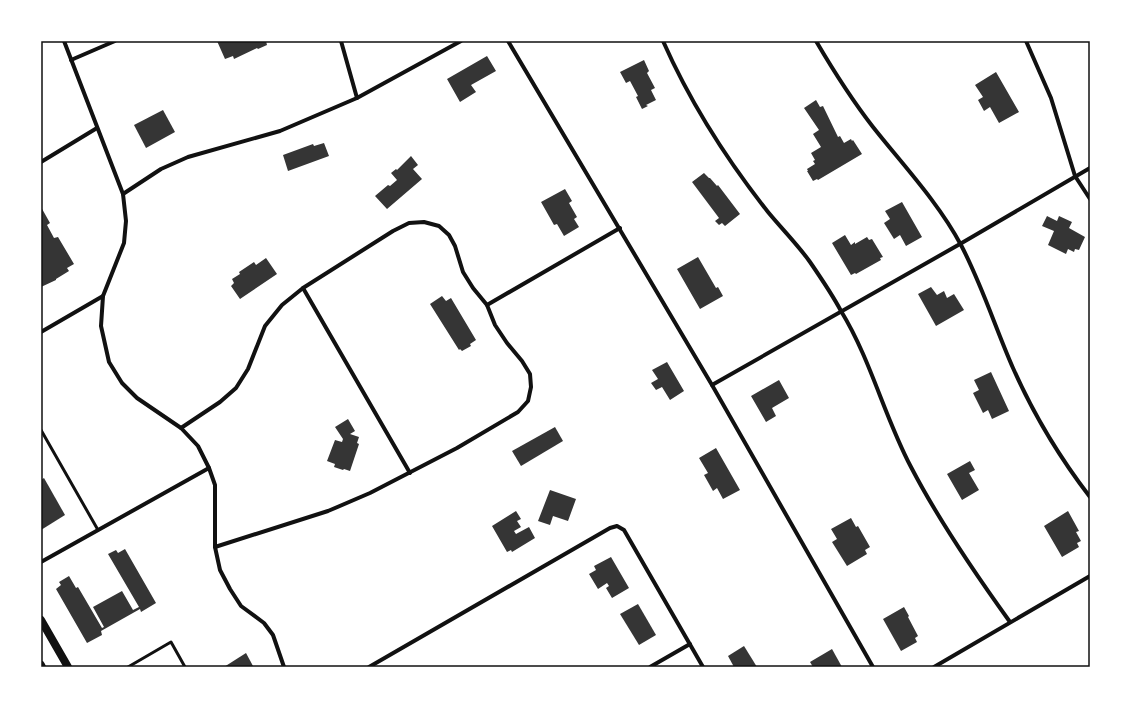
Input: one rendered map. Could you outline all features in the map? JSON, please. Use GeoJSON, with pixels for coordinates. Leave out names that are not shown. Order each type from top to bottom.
{"type":"FeatureCollection","features":[{"type":"Feature","properties":{"kind":"main road"},"geometry":{"type":"LineString","coordinates":[[41,620],[68,667]]}},
{"type":"Feature","properties":{"kind":"street"},"geometry":{"type":"LineString","coordinates":[[64,41],[122,194],[126,221],[124,242],[103,296],[102,326],[109,362],[122,383],[137,398],[181,428],[198,446],[209,468],[215,485],[215,546],[220,570],[241,606],[264,624],[273,635],[284,667]]}},
{"type":"Feature","properties":{"kind":"street"},"geometry":{"type":"LineString","coordinates":[[71,60],[115,41]]}},
{"type":"Feature","properties":{"kind":"street"},"geometry":{"type":"LineString","coordinates":[[341,41],[357,98]]}},
{"type":"Feature","properties":{"kind":"street"},"geometry":{"type":"LineString","coordinates":[[122,194],[161,169],[188,157],[280,131],[357,98],[461,41]]}},
{"type":"Feature","properties":{"kind":"street"},"geometry":{"type":"LineString","coordinates":[[508,41],[712,385],[873,667]]}},
{"type":"Feature","properties":{"kind":"street"},"geometry":{"type":"LineString","coordinates":[[664,41],[693,101],[736,169],[768,212],[809,261],[842,311],[865,356],[885,409],[910,466],[961,552],[1010,622]]}},
{"type":"Feature","properties":{"kind":"street"},"geometry":{"type":"LineString","coordinates":[[816,41],[830,66],[872,125],[938,210],[960,244],[980,285],[1013,368],[1034,410],[1074,476],[1090,497]]}},
{"type":"Feature","properties":{"kind":"street"},"geometry":{"type":"LineString","coordinates":[[1026,41],[1051,98],[1075,176],[1090,199]]}},
{"type":"Feature","properties":{"kind":"street"},"geometry":{"type":"LineString","coordinates":[[41,162],[97,128]]}},
{"type":"Feature","properties":{"kind":"street"},"geometry":{"type":"LineString","coordinates":[[712,385],[1090,168]]}},
{"type":"Feature","properties":{"kind":"street"},"geometry":{"type":"LineString","coordinates":[[181,428],[220,402],[236,388],[248,369],[265,326],[282,305],[303,288],[392,231],[409,223],[424,222],[439,226],[449,234],[464,272],[473,288],[488,305],[495,325],[530,374],[531,387],[528,401],[518,412],[458,448],[370,493],[328,510],[215,546]]}},
{"type":"Feature","properties":{"kind":"street"},"geometry":{"type":"LineString","coordinates":[[488,305],[620,228]]}},
{"type":"Feature","properties":{"kind":"street"},"geometry":{"type":"LineString","coordinates":[[303,288],[410,473]]}},
{"type":"Feature","properties":{"kind":"street"},"geometry":{"type":"LineString","coordinates":[[41,332],[103,296]]}},
{"type":"Feature","properties":{"kind":"street"},"geometry":{"type":"LineString","coordinates":[[41,562],[209,468]]}},
{"type":"Feature","properties":{"kind":"street"},"geometry":{"type":"LineString","coordinates":[[370,667],[610,528],[617,526],[624,530],[703,667]]}},
{"type":"Feature","properties":{"kind":"street"},"geometry":{"type":"LineString","coordinates":[[934,667],[1090,576]]}},
{"type":"Feature","properties":{"kind":"street"},"geometry":{"type":"LineString","coordinates":[[650,667],[690,644]]}},
{"type":"Feature","properties":{"kind":"lane"},"geometry":{"type":"LineString","coordinates":[[41,430],[98,530]]}},
{"type":"Feature","properties":{"kind":"lane"},"geometry":{"type":"LineString","coordinates":[[128,667],[170,642],[185,667]]}},
{"type":"Feature","properties":{"kind":"lane"},"geometry":{"type":"LineString","coordinates":[[135,663],[137,667]]}},
{"type":"Feature","properties":{"kind":"building"},"geometry":{"type":"Polygon","coordinates":[[[217,41],[266,41],[267,45],[234,59],[233,56],[225,59],[217,41]]]}},
{"type":"Feature","properties":{"kind":"building"},"geometry":{"type":"Polygon","coordinates":[[[487,56],[496,71],[471,85],[476,92],[460,102],[447,79],[487,56]]]}},
{"type":"Feature","properties":{"kind":"building"},"geometry":{"type":"Polygon","coordinates":[[[644,60],[649,71],[647,73],[655,88],[651,90],[656,100],[646,105],[648,106],[642,109],[636,97],[638,96],[630,81],[626,83],[620,72],[644,60]]]}},
{"type":"Feature","properties":{"kind":"building"},"geometry":{"type":"Polygon","coordinates":[[[996,72],[1019,112],[999,123],[990,107],[984,111],[978,100],[983,97],[975,85],[996,72]]]}},
{"type":"Feature","properties":{"kind":"building"},"geometry":{"type":"Polygon","coordinates":[[[816,100],[820,107],[823,106],[838,137],[840,136],[844,143],[851,139],[852,141],[853,140],[862,154],[818,180],[813,181],[807,169],[815,164],[813,161],[815,160],[811,153],[821,147],[813,134],[819,130],[804,108],[816,100]]]}},
{"type":"Feature","properties":{"kind":"building"},"geometry":{"type":"Polygon","coordinates":[[[163,110],[175,132],[146,148],[134,125],[163,110]]]}},
{"type":"Feature","properties":{"kind":"building"},"geometry":{"type":"Polygon","coordinates":[[[324,143],[329,156],[288,171],[283,155],[313,144],[314,146],[324,143]]]}},
{"type":"Feature","properties":{"kind":"building"},"geometry":{"type":"Polygon","coordinates":[[[411,156],[418,165],[413,169],[422,179],[387,209],[375,196],[388,185],[390,186],[397,180],[391,173],[396,169],[397,170],[411,156]]]}},
{"type":"Feature","properties":{"kind":"building"},"geometry":{"type":"Polygon","coordinates":[[[704,173],[717,186],[718,185],[740,214],[725,226],[722,223],[719,225],[715,221],[719,218],[692,182],[704,173]]]}},
{"type":"Feature","properties":{"kind":"building"},"geometry":{"type":"Polygon","coordinates":[[[565,189],[572,201],[569,203],[577,217],[574,219],[579,227],[564,236],[557,224],[554,225],[541,202],[565,189]]]}},
{"type":"Feature","properties":{"kind":"building"},"geometry":{"type":"Polygon","coordinates":[[[902,202],[922,237],[906,246],[900,235],[894,239],[884,223],[890,219],[885,211],[902,202]]]}},
{"type":"Feature","properties":{"kind":"building"},"geometry":{"type":"Polygon","coordinates":[[[41,207],[50,223],[47,225],[54,238],[58,237],[74,264],[67,268],[69,271],[56,280],[41,287],[41,207]]]}},
{"type":"Feature","properties":{"kind":"building"},"geometry":{"type":"Polygon","coordinates":[[[1047,216],[1057,221],[1059,216],[1072,222],[1069,228],[1085,237],[1079,250],[1075,249],[1074,252],[1068,249],[1066,254],[1048,245],[1054,231],[1042,226],[1047,216]]]}},
{"type":"Feature","properties":{"kind":"building"},"geometry":{"type":"Polygon","coordinates":[[[845,235],[851,245],[867,237],[869,240],[872,239],[883,257],[880,258],[881,260],[856,274],[851,275],[832,243],[845,235]]]}},
{"type":"Feature","properties":{"kind":"building"},"geometry":{"type":"Polygon","coordinates":[[[698,257],[716,288],[718,287],[723,296],[700,309],[677,269],[698,257]]]}},
{"type":"Feature","properties":{"kind":"building"},"geometry":{"type":"Polygon","coordinates":[[[266,258],[277,274],[240,299],[231,286],[234,283],[232,279],[240,274],[239,272],[254,262],[256,265],[266,258]]]}},
{"type":"Feature","properties":{"kind":"building"},"geometry":{"type":"Polygon","coordinates":[[[931,287],[937,295],[944,291],[947,298],[954,294],[964,310],[936,326],[918,294],[931,287]]]}},
{"type":"Feature","properties":{"kind":"building"},"geometry":{"type":"Polygon","coordinates":[[[442,296],[446,301],[451,298],[476,340],[470,344],[471,346],[462,351],[460,349],[459,350],[430,304],[442,296]]]}},
{"type":"Feature","properties":{"kind":"building"},"geometry":{"type":"Polygon","coordinates":[[[667,362],[684,391],[670,400],[662,387],[656,390],[651,383],[658,379],[652,370],[667,362]]]}},
{"type":"Feature","properties":{"kind":"building"},"geometry":{"type":"Polygon","coordinates":[[[991,372],[1009,411],[992,419],[988,410],[983,413],[973,393],[979,390],[974,380],[991,372]]]}},
{"type":"Feature","properties":{"kind":"building"},"geometry":{"type":"Polygon","coordinates":[[[779,380],[789,398],[772,408],[776,416],[766,422],[751,396],[779,380]]]}},
{"type":"Feature","properties":{"kind":"building"},"geometry":{"type":"Polygon","coordinates":[[[348,419],[355,431],[350,434],[359,437],[357,443],[359,444],[350,471],[334,467],[335,464],[327,461],[335,440],[342,442],[343,439],[335,427],[348,419]]]}},
{"type":"Feature","properties":{"kind":"building"},"geometry":{"type":"Polygon","coordinates":[[[555,427],[563,441],[521,466],[512,451],[555,427]]]}},
{"type":"Feature","properties":{"kind":"building"},"geometry":{"type":"Polygon","coordinates":[[[716,448],[740,490],[723,499],[717,488],[713,491],[704,475],[708,473],[699,458],[716,448]]]}},
{"type":"Feature","properties":{"kind":"building"},"geometry":{"type":"Polygon","coordinates":[[[970,461],[975,470],[969,473],[979,490],[962,500],[947,474],[970,461]]]}},
{"type":"Feature","properties":{"kind":"building"},"geometry":{"type":"Polygon","coordinates":[[[44,478],[65,515],[41,530],[41,480],[44,478]]]}},
{"type":"Feature","properties":{"kind":"building"},"geometry":{"type":"Polygon","coordinates":[[[550,490],[576,499],[568,521],[553,516],[550,525],[538,521],[550,490]]]}},
{"type":"Feature","properties":{"kind":"building"},"geometry":{"type":"Polygon","coordinates":[[[516,511],[521,519],[517,521],[521,527],[514,531],[516,534],[529,527],[535,538],[512,552],[511,550],[507,552],[492,526],[516,511]]]}},
{"type":"Feature","properties":{"kind":"building"},"geometry":{"type":"Polygon","coordinates":[[[1068,511],[1079,531],[1076,532],[1081,541],[1077,543],[1079,547],[1062,557],[1044,526],[1068,511]]]}},
{"type":"Feature","properties":{"kind":"building"},"geometry":{"type":"Polygon","coordinates":[[[851,518],[856,527],[858,526],[870,547],[865,550],[867,554],[847,566],[832,542],[837,539],[831,529],[851,518]]]}},
{"type":"Feature","properties":{"kind":"building"},"geometry":{"type":"Polygon","coordinates":[[[125,549],[156,603],[141,612],[140,609],[101,631],[102,635],[87,643],[56,589],[61,585],[59,582],[69,576],[76,588],[78,587],[102,628],[104,627],[93,607],[122,591],[133,610],[139,607],[108,554],[116,550],[118,553],[125,549]]]}},
{"type":"Feature","properties":{"kind":"building"},"geometry":{"type":"Polygon","coordinates":[[[611,557],[629,588],[612,598],[606,588],[609,586],[607,583],[598,589],[589,574],[596,570],[594,566],[611,557]]]}},
{"type":"Feature","properties":{"kind":"building"},"geometry":{"type":"Polygon","coordinates":[[[638,604],[656,635],[639,645],[620,614],[638,604]]]}},
{"type":"Feature","properties":{"kind":"building"},"geometry":{"type":"Polygon","coordinates":[[[904,607],[918,636],[915,638],[917,642],[901,651],[883,619],[904,607]]]}},
{"type":"Feature","properties":{"kind":"building"},"geometry":{"type":"Polygon","coordinates":[[[744,646],[757,667],[734,667],[728,656],[744,646]]]}},
{"type":"Feature","properties":{"kind":"building"},"geometry":{"type":"Polygon","coordinates":[[[832,649],[842,667],[813,667],[810,662],[832,649]]]}},
{"type":"Feature","properties":{"kind":"building"},"geometry":{"type":"Polygon","coordinates":[[[246,653],[253,666],[252,667],[224,667],[246,653]]]}}]}
